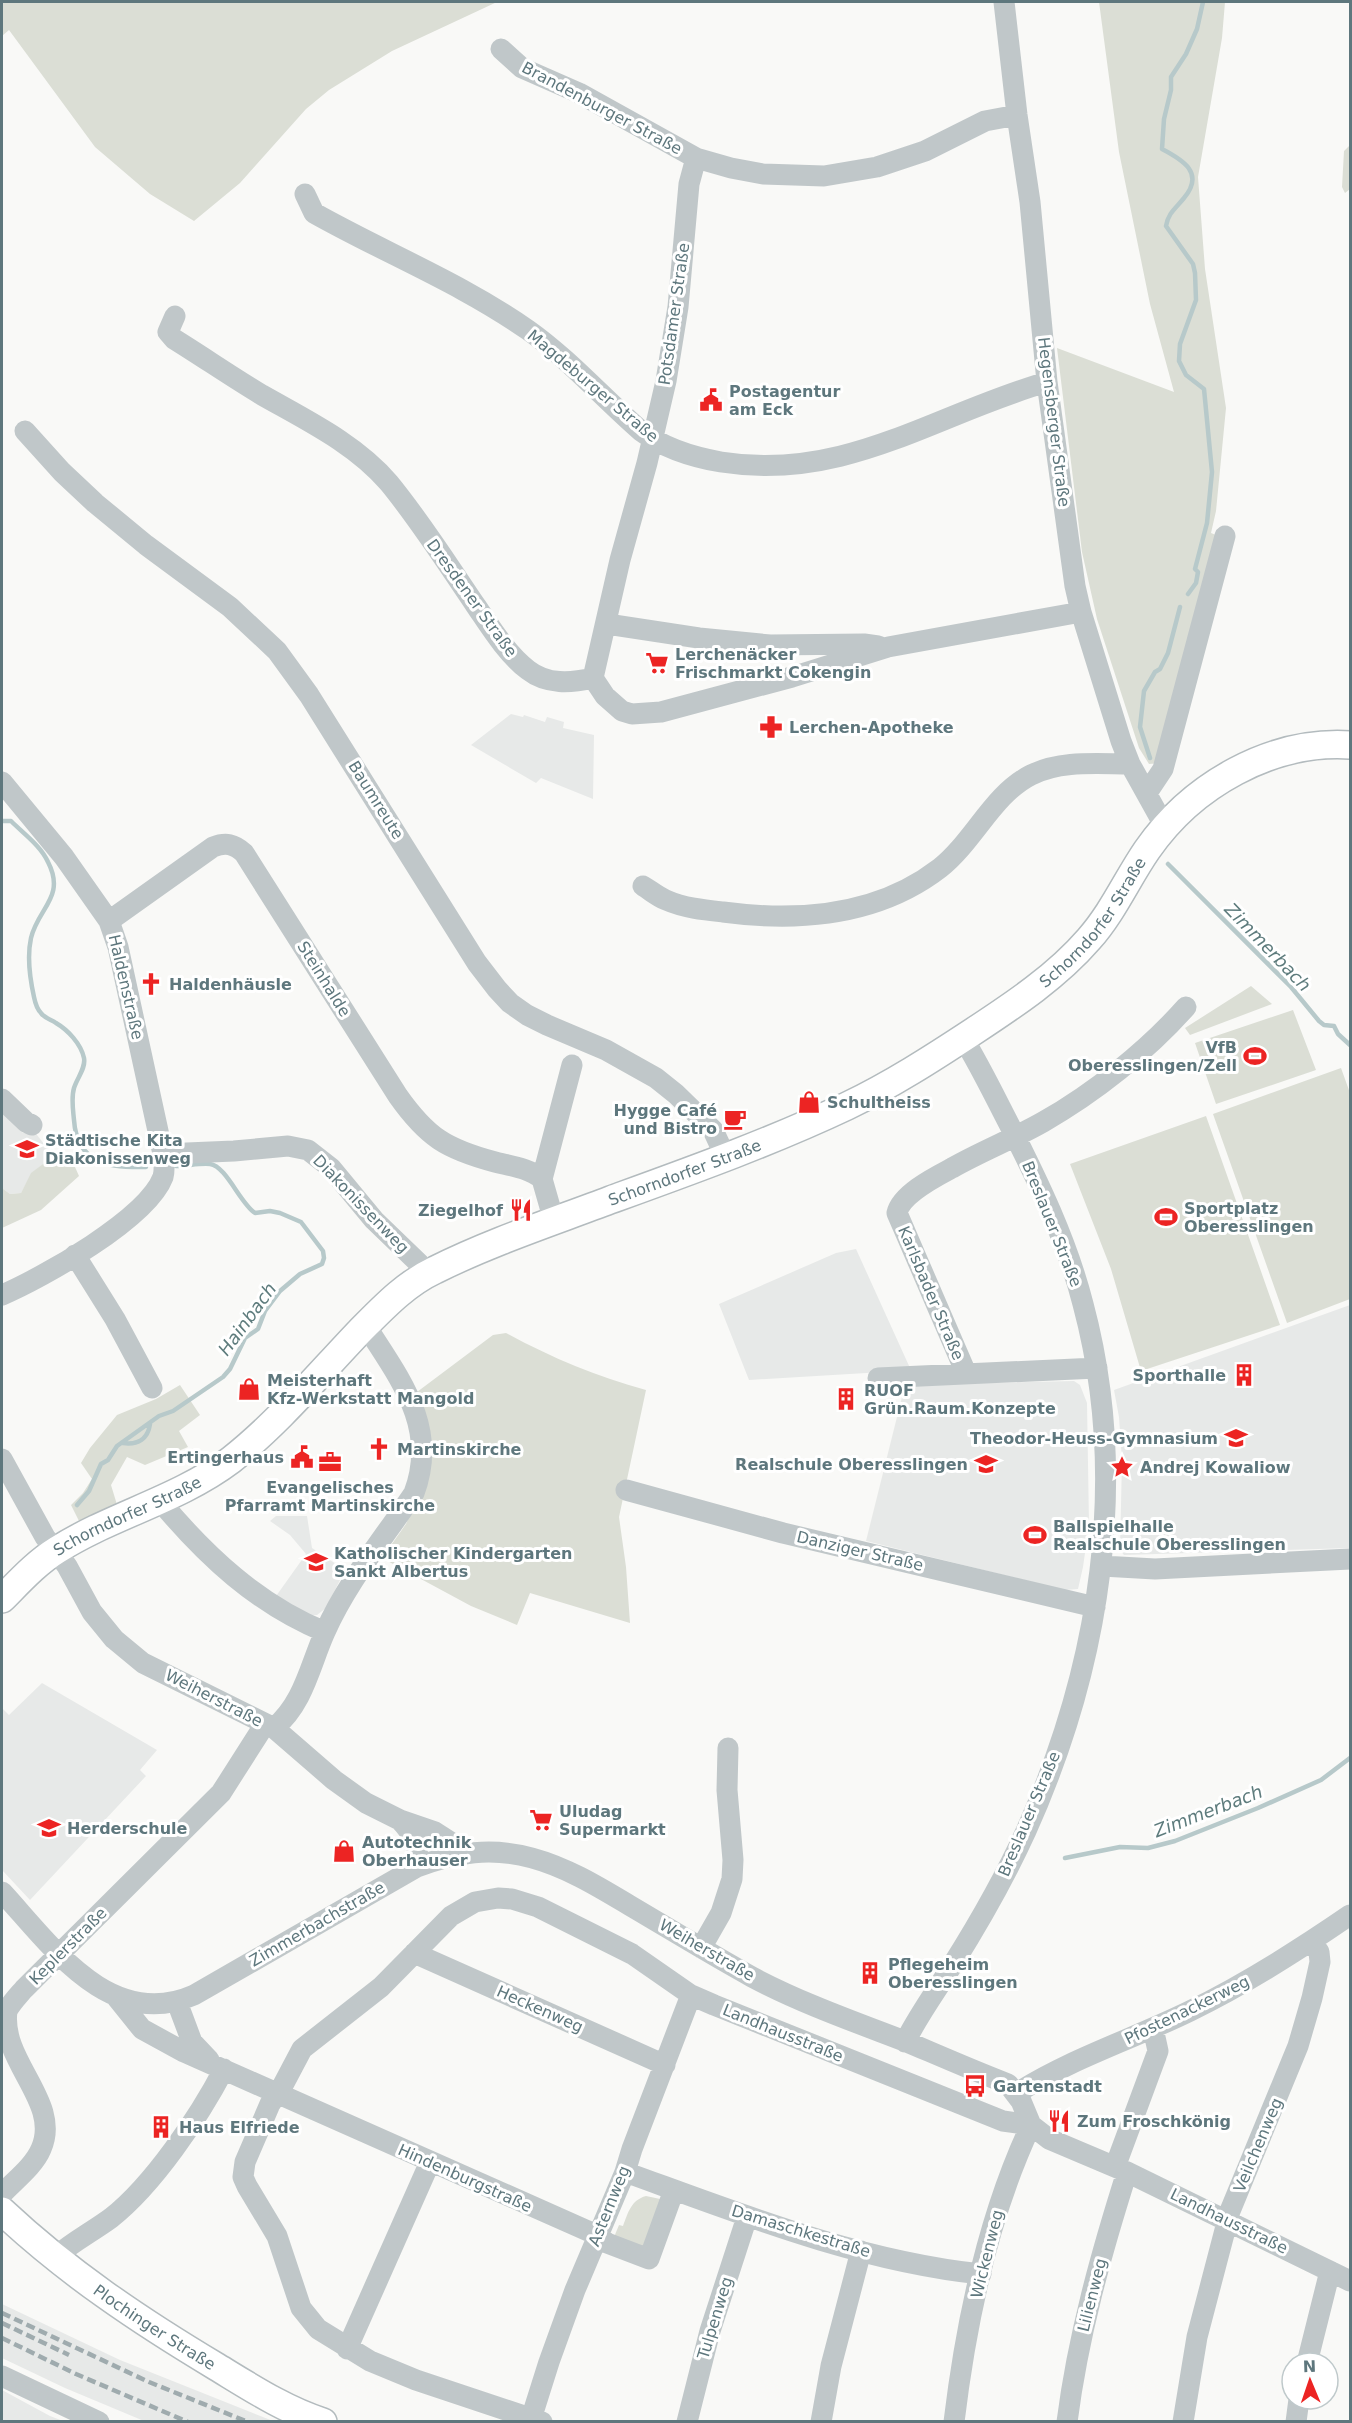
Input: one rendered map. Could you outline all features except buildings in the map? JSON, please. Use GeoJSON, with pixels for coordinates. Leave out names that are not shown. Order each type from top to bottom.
{"type":"FeatureCollection","features":[{"type":"Feature","properties":{"kind":"main road","name":"Schorndorfer Straße"},"geometry":{"type":"LineString","coordinates":[[2,1599],[55,1551],[195,1484],[235,1457],[261,1434],[392,1300],[429,1273],[554,1221],[725,1156],[849,1105],[880,1089],[963,1038],[1043,982],[1090,938],[1165,827],[1177,813],[1204,791],[1245,767],[1274,755],[1305,748],[1350,746]]}},
{"type":"Feature","properties":{"kind":"main road","name":"Plochinger Straße"},"geometry":{"type":"LineString","coordinates":[[2,2211],[54,2258],[94,2289],[187,2349],[278,2402],[322,2421]]}},
{"type":"Feature","properties":{"kind":"street","name":"Hegensberger Straße"},"geometry":{"type":"LineString","coordinates":[[1004,2],[1030,202],[1047,382],[1081,612],[1120,741],[1130,764],[1165,827]]}},
{"type":"Feature","properties":{"kind":"street","name":"Brandenburger Straße"},"geometry":{"type":"LineString","coordinates":[[501,49],[522,68],[579,93],[696,158],[763,174],[802,176],[841,174],[901,160],[925,151],[985,120],[1017,115]]}},
{"type":"Feature","properties":{"kind":"street","name":"Potsdamer Straße"},"geometry":{"type":"LineString","coordinates":[[593,678],[620,561],[647,463],[672,345],[686,232],[689,184],[696,158]]}},
{"type":"Feature","properties":{"kind":"street","name":"Magdeburger Straße"},"geometry":{"type":"LineString","coordinates":[[305,194],[314,213],[474,296],[529,331],[554,350],[613,407],[652,439],[673,450],[709,460],[737,464],[794,465],[848,454],[889,442],[1022,389],[1047,382]]}},
{"type":"Feature","properties":{"kind":"street","name":"Dresdener Straße"},"geometry":{"type":"LineString","coordinates":[[175,316],[168,332],[174,339],[316,426],[361,456],[377,470],[401,498],[491,628],[522,666],[553,681],[593,678]]}},
{"type":"Feature","properties":{"kind":"street","name":"Baumreute"},"geometry":{"type":"LineString","coordinates":[[25,431],[62,472],[95,503],[146,545],[237,613],[277,651],[309,695],[477,963],[510,1003],[546,1025],[606,1050],[656,1078],[683,1100],[713,1130],[725,1156]]}},
{"type":"Feature","properties":{"kind":"street"},"geometry":{"type":"LineString","coordinates":[[1147,793],[1163,769],[1225,536]]}},
{"type":"Feature","properties":{"kind":"street"},"geometry":{"type":"LineString","coordinates":[[593,678],[613,705],[632,714],[646,714],[670,710],[888,648],[1081,612]]}},
{"type":"Feature","properties":{"kind":"street"},"geometry":{"type":"LineString","coordinates":[[607,624],[699,638],[770,645],[864,644],[888,648]]}},
{"type":"Feature","properties":{"kind":"street"},"geometry":{"type":"LineString","coordinates":[[770,645],[839,663]]}},
{"type":"Feature","properties":{"kind":"street"},"geometry":{"type":"LineString","coordinates":[[643,886],[665,900],[739,915],[828,914],[862,907],[895,895],[940,868],[969,841],[1001,797],[1030,775],[1064,765],[1130,764]]}},
{"type":"Feature","properties":{"kind":"street","name":"Haldenstraße"},"geometry":{"type":"LineString","coordinates":[[2,782],[64,857],[109,921],[118,947],[163,1154]]}},
{"type":"Feature","properties":{"kind":"street","name":"Steinhalde"},"geometry":{"type":"LineString","coordinates":[[109,921],[213,847],[222,843],[235,845],[244,853],[398,1096],[423,1128],[438,1141],[458,1150],[527,1170],[542,1179]]}},
{"type":"Feature","properties":{"kind":"street","name":"Karlsbader Straße"},"geometry":{"type":"LineString","coordinates":[[966,1373],[897,1213],[903,1200],[937,1176],[1015,1137],[1085,1095],[1160,1035],[1186,1007]]}},
{"type":"Feature","properties":{"kind":"street","name":"Breslauer Straße"},"geometry":{"type":"LineString","coordinates":[[905,2042],[915,2021],[974,1932],[1026,1831],[1053,1764],[1080,1680],[1095,1607],[1102,1566],[1106,1502],[1097,1368],[1084,1306],[1067,1252],[1015,1137],[963,1038]]}},
{"type":"Feature","properties":{"kind":"street"},"geometry":{"type":"LineString","coordinates":[[554,1221],[542,1179],[572,1065]]}},
{"type":"Feature","properties":{"kind":"street"},"geometry":{"type":"LineString","coordinates":[[2,1099],[32,1125]]}},
{"type":"Feature","properties":{"kind":"street","name":"Diakonissenweg"},"geometry":{"type":"LineString","coordinates":[[163,1154],[288,1146],[308,1150],[331,1168],[374,1220],[429,1273]]}},
{"type":"Feature","properties":{"kind":"street"},"geometry":{"type":"LineString","coordinates":[[2,1295],[75,1255],[116,1227],[155,1190],[164,1171],[163,1154]]}},
{"type":"Feature","properties":{"kind":"street"},"geometry":{"type":"LineString","coordinates":[[75,1255],[115,1319],[152,1388]]}},
{"type":"Feature","properties":{"kind":"street","name":"Keplerstraße"},"geometry":{"type":"LineString","coordinates":[[2,2194],[40,2151],[45,2132],[40,2112],[7,2052],[3,2024],[14,2000],[221,1793],[270,1726],[300,1697],[325,1632],[360,1572],[414,1492],[421,1468],[422,1441],[414,1405],[366,1326]]}},
{"type":"Feature","properties":{"kind":"street"},"geometry":{"type":"LineString","coordinates":[[878,1378],[1097,1368]]}},
{"type":"Feature","properties":{"kind":"street","name":"Weiherstraße"},"geometry":{"type":"LineString","coordinates":[[2,1460],[55,1551],[67,1566],[92,1612],[111,1636],[138,1659],[270,1726],[334,1780],[366,1803],[400,1820],[435,1832],[449,1841],[459,1854],[504,1853],[552,1864],[605,1890],[701,1948],[772,1986],[1008,2084],[1017,2093]]}},
{"type":"Feature","properties":{"kind":"street","name":"Danziger Straße"},"geometry":{"type":"LineString","coordinates":[[626,1490],[783,1533],[1095,1607]]}},
{"type":"Feature","properties":{"kind":"street"},"geometry":{"type":"LineString","coordinates":[[160,1501],[186,1532],[233,1578],[273,1606],[325,1632]]}},
{"type":"Feature","properties":{"kind":"street"},"geometry":{"type":"LineString","coordinates":[[1102,1566],[1155,1569],[1350,1559]]}},
{"type":"Feature","properties":{"kind":"street"},"geometry":{"type":"LineString","coordinates":[[701,1948],[721,1913],[732,1880],[733,1860],[727,1790],[728,1748]]}},
{"type":"Feature","properties":{"kind":"street","name":"Weiherstraße"},"geometry":{"type":"LineString","coordinates":[[400,1820],[416,1841],[417,1867]]}},
{"type":"Feature","properties":{"kind":"street","name":"Zimmerbachstraße"},"geometry":{"type":"LineString","coordinates":[[168,2003],[194,1995],[417,1867],[459,1854]]}},
{"type":"Feature","properties":{"kind":"street","name":"Hindenburgstraße"},"geometry":{"type":"LineString","coordinates":[[2,1892],[59,1954],[90,1983],[117,1998],[146,2004],[168,2003],[192,2042],[219,2067]]}},
{"type":"Feature","properties":{"kind":"street","name":"Landhausstraße"},"geometry":{"type":"LineString","coordinates":[[537,2420],[416,2380],[370,2361],[347,2349],[318,2329],[301,2308],[277,2236],[243,2177],[244,2162],[276,2093],[284,2085],[297,2058],[309,2042],[371,1996],[440,1926],[463,1908],[487,1898],[512,1899],[538,1907],[632,1954],[691,1995],[1004,2121],[1031,2125],[1049,2139],[1228,2220],[1350,2281]]}},
{"type":"Feature","properties":{"kind":"street","name":"Pfostenackerweg"},"geometry":{"type":"LineString","coordinates":[[1017,2093],[1045,2077],[1153,2028],[1263,1972],[1350,1915]]}},
{"type":"Feature","properties":{"kind":"street","name":"Veilchenweg"},"geometry":{"type":"LineString","coordinates":[[1183,2421],[1197,2337],[1228,2220],[1305,2025],[1320,1962],[1319,1952],[1312,1942]]}},
{"type":"Feature","properties":{"kind":"street","name":"Heckenweg"},"geometry":{"type":"LineString","coordinates":[[414,1953],[665,2065]]}},
{"type":"Feature","properties":{"kind":"street","name":"Asternweg"},"geometry":{"type":"LineString","coordinates":[[537,2420],[549,2362],[597,2235],[603,2226],[625,2172],[691,1995]]}},
{"type":"Feature","properties":{"kind":"street","name":"Hindenburgstraße"},"geometry":{"type":"LineString","coordinates":[[117,1998],[135,2024],[165,2043],[597,2235],[607,2243],[649,2259],[674,2190]]}},
{"type":"Feature","properties":{"kind":"street"},"geometry":{"type":"LineString","coordinates":[[165,2043],[168,2003]]}},
{"type":"Feature","properties":{"kind":"street","name":"Lilienweg"},"geometry":{"type":"LineString","coordinates":[[1067,2421],[1093,2286],[1121,2170],[1158,2051],[1153,2028]]}},
{"type":"Feature","properties":{"kind":"street"},"geometry":{"type":"LineString","coordinates":[[54,2258],[109,2219],[140,2190],[194,2121],[219,2067]]}},
{"type":"Feature","properties":{"kind":"street"},"geometry":{"type":"LineString","coordinates":[[1017,2093],[1031,2125]]}},
{"type":"Feature","properties":{"kind":"street","name":"Wickenweg"},"geometry":{"type":"LineString","coordinates":[[954,2421],[961,2372],[981,2274],[998,2207],[1031,2125]]}},
{"type":"Feature","properties":{"kind":"street"},"geometry":{"type":"LineString","coordinates":[[347,2349],[430,2162]]}},
{"type":"Feature","properties":{"kind":"street","name":"Damaschkestraße"},"geometry":{"type":"LineString","coordinates":[[625,2172],[747,2217],[861,2251],[949,2271],[981,2274]]}},
{"type":"Feature","properties":{"kind":"street","name":"Tulpenweg"},"geometry":{"type":"LineString","coordinates":[[687,2421],[710,2331],[747,2217]]}},
{"type":"Feature","properties":{"kind":"street"},"geometry":{"type":"LineString","coordinates":[[821,2421],[831,2366],[861,2251]]}},
{"type":"Feature","properties":{"kind":"street"},"geometry":{"type":"LineString","coordinates":[[1310,2351],[1330,2271]]}},
{"type":"Feature","properties":{"kind":"street"},"geometry":{"type":"LineString","coordinates":[[2,2376],[99,2421]]}},
{"type":"Feature","properties":{"kind":"shaded area"},"geometry":{"type":"Polygon","coordinates":[[[2,2],[497,2],[392,51],[329,90],[306,109],[240,183],[194,221],[150,194],[95,147],[9,30],[2,36],[2,2]]]}},
{"type":"Feature","properties":{"kind":"shaded area"},"geometry":{"type":"Polygon","coordinates":[[[1099,2],[1225,2],[1222,38],[1198,177],[1205,269],[1226,408],[1216,511],[1211,533],[1221,537],[1161,763],[1149,764],[1139,748],[1097,619],[1082,552],[1057,348],[1174,392],[1150,304],[1119,152],[1099,2]]]}},
{"type":"Feature","properties":{"kind":"shaded area"},"geometry":{"type":"Polygon","coordinates":[[[1350,145],[1350,189],[1345,193],[1342,187],[1344,151],[1350,145]]]}},
{"type":"Feature","properties":{"kind":"shaded area"},"geometry":{"type":"Polygon","coordinates":[[[511,714],[523,717],[524,715],[545,722],[547,717],[564,722],[563,728],[594,735],[593,799],[541,778],[536,783],[471,745],[511,714]]]}},
{"type":"Feature","properties":{"kind":"shaded area"},"geometry":{"type":"Polygon","coordinates":[[[1251,986],[1272,1004],[1190,1035],[1185,1028],[1251,986]]]}},
{"type":"Feature","properties":{"kind":"shaded area","name":"VfB Oberesslingen/Zell"},"geometry":{"type":"Polygon","coordinates":[[[1293,1010],[1316,1070],[1216,1104],[1195,1043],[1293,1010]]]}},
{"type":"Feature","properties":{"kind":"shaded area"},"geometry":{"type":"Polygon","coordinates":[[[1341,1068],[1350,1093],[1350,1299],[1287,1323],[1213,1114],[1341,1068]]]}},
{"type":"Feature","properties":{"kind":"shaded area","name":"Städtische Kita Diakonissenweg"},"geometry":{"type":"Polygon","coordinates":[[[2,1111],[23,1133],[34,1131],[56,1154],[32,1173],[21,1193],[10,1194],[2,1188],[2,1111]]]}},
{"type":"Feature","properties":{"kind":"shaded area","name":"Sportplatz Oberesslingen"},"geometry":{"type":"Polygon","coordinates":[[[1206,1116],[1280,1325],[1141,1371],[1111,1269],[1070,1164],[1206,1116]]]}},
{"type":"Feature","properties":{"kind":"shaded area"},"geometry":{"type":"Polygon","coordinates":[[[59,1152],[75,1167],[79,1176],[41,1210],[2,1228],[2,1188],[10,1194],[21,1193],[31,1173],[59,1152]]]}},
{"type":"Feature","properties":{"kind":"shaded area","name":"Realschule Oberesslingen"},"geometry":{"type":"Polygon","coordinates":[[[856,1249],[910,1368],[930,1384],[1074,1381],[1080,1385],[1087,1403],[1089,1525],[1078,1589],[1065,1590],[866,1541],[905,1385],[883,1372],[749,1380],[719,1304],[836,1253],[856,1249]]]}},
{"type":"Feature","properties":{"kind":"shaded area","name":"Theodor-Heuss-Gymnasium"},"geometry":{"type":"Polygon","coordinates":[[[1350,1305],[1350,1548],[1124,1555],[1120,1550],[1122,1460],[1119,1417],[1114,1390],[1350,1305]]]}},
{"type":"Feature","properties":{"kind":"shaded area"},"geometry":{"type":"Polygon","coordinates":[[[506,1333],[574,1366],[646,1390],[619,1517],[626,1567],[630,1623],[530,1593],[517,1625],[471,1606],[382,1558],[406,1524],[422,1486],[417,1392],[493,1335],[506,1333]]]}},
{"type":"Feature","properties":{"kind":"shaded area"},"geometry":{"type":"Polygon","coordinates":[[[180,1385],[200,1415],[179,1431],[188,1447],[145,1465],[127,1457],[111,1485],[118,1508],[80,1523],[71,1505],[92,1479],[81,1463],[90,1448],[117,1415],[156,1399],[180,1385]]]}},
{"type":"Feature","properties":{"kind":"shaded area","name":"Katholischer Kindergarten Sankt Albertus"},"geometry":{"type":"Polygon","coordinates":[[[276,1516],[307,1516],[312,1548],[345,1570],[326,1608],[317,1615],[302,1616],[274,1599],[306,1554],[290,1535],[270,1521],[276,1516]]]}},
{"type":"Feature","properties":{"kind":"shaded area","name":"Herderschule"},"geometry":{"type":"Polygon","coordinates":[[[42,1683],[157,1750],[140,1770],[146,1776],[30,1900],[2,1870],[2,1708],[9,1715],[42,1683]]]}},
{"type":"Feature","properties":{"kind":"shaded area"},"geometry":{"type":"Polygon","coordinates":[[[646,2196],[665,2200],[647,2250],[612,2242],[619,2225],[623,2226],[633,2204],[646,2196]]]}},
{"type":"Feature","properties":{"kind":"shaded area"},"geometry":{"type":"Polygon","coordinates":[[[2,2304],[120,2360],[273,2421],[144,2421],[65,2388],[2,2358],[2,2304]]]}},
{"type":"Feature","properties":{"kind":"shaded area"},"geometry":{"type":"Polygon","coordinates":[[[2,2390],[50,2416],[63,2421],[2,2421],[2,2390]]]}},
{"type":"Feature","properties":{"kind":"waterway","name":"Zimmerbach"},"geometry":{"type":"LineString","coordinates":[[1188,594],[1196,583],[1198,572],[1195,569],[1207,523],[1212,472],[1204,389],[1186,375],[1179,361],[1180,344],[1196,300],[1195,273],[1193,264],[1166,226],[1170,214],[1190,189],[1192,174],[1184,163],[1162,149],[1171,77],[1186,54],[1197,29],[1203,2]]}},
{"type":"Feature","properties":{"kind":"waterway","name":"Zimmerbach"},"geometry":{"type":"LineString","coordinates":[[1150,758],[1140,727],[1144,691],[1168,653],[1180,607]]}},
{"type":"Feature","properties":{"kind":"waterway","name":"Hainbach"},"geometry":{"type":"LineString","coordinates":[[2,821],[11,821],[37,845],[53,874],[52,894],[31,938],[29,952],[31,983],[38,1010],[69,1033],[84,1058],[84,1066],[75,1084],[73,1096],[76,1135],[81,1146],[97,1160],[120,1166],[146,1167]]}},
{"type":"Feature","properties":{"kind":"waterway","name":"Zimmerbach"},"geometry":{"type":"LineString","coordinates":[[1168,864],[1291,987],[1319,1021],[1324,1025],[1334,1026],[1338,1034],[1350,1045]]}},
{"type":"Feature","properties":{"kind":"waterway","name":"Hainbach"},"geometry":{"type":"LineString","coordinates":[[77,1505],[89,1491],[101,1464],[108,1460],[117,1446],[159,1416],[173,1411],[223,1377],[230,1369],[245,1338],[258,1329],[265,1311],[280,1291],[300,1274],[322,1264],[324,1258],[323,1251],[301,1222],[270,1211],[255,1213],[216,1166],[210,1164],[176,1166]]}},
{"type":"Feature","properties":{"kind":"waterway","name":"Hainbach"},"geometry":{"type":"LineString","coordinates":[[123,1443],[141,1440],[147,1434],[150,1424]]}},
{"type":"Feature","properties":{"kind":"waterway","name":"Zimmerbach"},"geometry":{"type":"LineString","coordinates":[[1065,1858],[1120,1847],[1148,1848],[1175,1841],[1321,1780],[1350,1758]]}},
{"type":"Feature","properties":{"kind":"railway"},"geometry":{"type":"LineString","coordinates":[[2,2313],[149,2382],[248,2422]]}},
{"type":"Feature","properties":{"kind":"railway"},"geometry":{"type":"LineString","coordinates":[[2,2323],[69,2355]]}},
{"type":"Feature","properties":{"kind":"railway"},"geometry":{"type":"LineString","coordinates":[[2,2338],[76,2374],[188,2422]]}},
{"type":"Feature","properties":{"kind":"place","name":"Postagentur am Eck"},"geometry":{"type":"Point","coordinates":[711,400]}},
{"type":"Feature","properties":{"kind":"place","name":"Lerchenäcker Frischmarkt Cokengin"},"geometry":{"type":"Point","coordinates":[657,663]}},
{"type":"Feature","properties":{"kind":"place","name":"Lerchen-Apotheke"},"geometry":{"type":"Point","coordinates":[771,727]}},
{"type":"Feature","properties":{"kind":"place","name":"Haldenhäusle"},"geometry":{"type":"Point","coordinates":[151,984]}},
{"type":"Feature","properties":{"kind":"place","name":"VfB Oberesslingen/Zell"},"geometry":{"type":"Point","coordinates":[1255,1056]}},
{"type":"Feature","properties":{"kind":"place","name":"Schultheiss"},"geometry":{"type":"Point","coordinates":[809,1102]}},
{"type":"Feature","properties":{"kind":"place","name":"Hygge Café und Bistro"},"geometry":{"type":"Point","coordinates":[735,1119]}},
{"type":"Feature","properties":{"kind":"place","name":"Städtische Kita Diakonissenweg"},"geometry":{"type":"Point","coordinates":[27,1149]}},
{"type":"Feature","properties":{"kind":"place","name":"Ziegelhof"},"geometry":{"type":"Point","coordinates":[521,1210]}},
{"type":"Feature","properties":{"kind":"place","name":"Sportplatz Oberesslingen"},"geometry":{"type":"Point","coordinates":[1166,1217]}},
{"type":"Feature","properties":{"kind":"place","name":"Sporthalle"},"geometry":{"type":"Point","coordinates":[1244,1375]}},
{"type":"Feature","properties":{"kind":"place","name":"Meisterhaft Kfz-Werkstatt Mangold"},"geometry":{"type":"Point","coordinates":[249,1389]}},
{"type":"Feature","properties":{"kind":"place","name":"RUOF Grün.Raum.Konzepte"},"geometry":{"type":"Point","coordinates":[846,1399]}},
{"type":"Feature","properties":{"kind":"place","name":"Theodor-Heuss-Gymnasium"},"geometry":{"type":"Point","coordinates":[1236,1438]}},
{"type":"Feature","properties":{"kind":"place","name":"Martinskirche"},"geometry":{"type":"Point","coordinates":[379,1449]}},
{"type":"Feature","properties":{"kind":"place","name":"Ertingerhaus"},"geometry":{"type":"Point","coordinates":[302,1457]}},
{"type":"Feature","properties":{"kind":"place","name":"Evangelisches Pfarramt Martinskirche"},"geometry":{"type":"Point","coordinates":[330,1462]}},
{"type":"Feature","properties":{"kind":"place","name":"Realschule Oberesslingen"},"geometry":{"type":"Point","coordinates":[986,1464]}},
{"type":"Feature","properties":{"kind":"place","name":"Andrej Kowaliow"},"geometry":{"type":"Point","coordinates":[1122,1467]}},
{"type":"Feature","properties":{"kind":"place","name":"Ballspielhalle Realschule Oberesslingen"},"geometry":{"type":"Point","coordinates":[1035,1535]}},
{"type":"Feature","properties":{"kind":"place","name":"Katholischer Kindergarten Sankt Albertus"},"geometry":{"type":"Point","coordinates":[316,1562]}},
{"type":"Feature","properties":{"kind":"place","name":"Uludag Supermarkt"},"geometry":{"type":"Point","coordinates":[541,1820]}},
{"type":"Feature","properties":{"kind":"place","name":"Herderschule"},"geometry":{"type":"Point","coordinates":[49,1828]}},
{"type":"Feature","properties":{"kind":"place","name":"Autotechnik Oberhauser"},"geometry":{"type":"Point","coordinates":[344,1851]}},
{"type":"Feature","properties":{"kind":"place","name":"Pflegeheim Oberesslingen"},"geometry":{"type":"Point","coordinates":[870,1973]}},
{"type":"Feature","properties":{"kind":"place","name":"Gartenstadt"},"geometry":{"type":"Point","coordinates":[975,2086]}},
{"type":"Feature","properties":{"kind":"place","name":"Zum Froschkönig"},"geometry":{"type":"Point","coordinates":[1059,2121]}},
{"type":"Feature","properties":{"kind":"place","name":"Haus Elfriede"},"geometry":{"type":"Point","coordinates":[161,2127]}}]}
